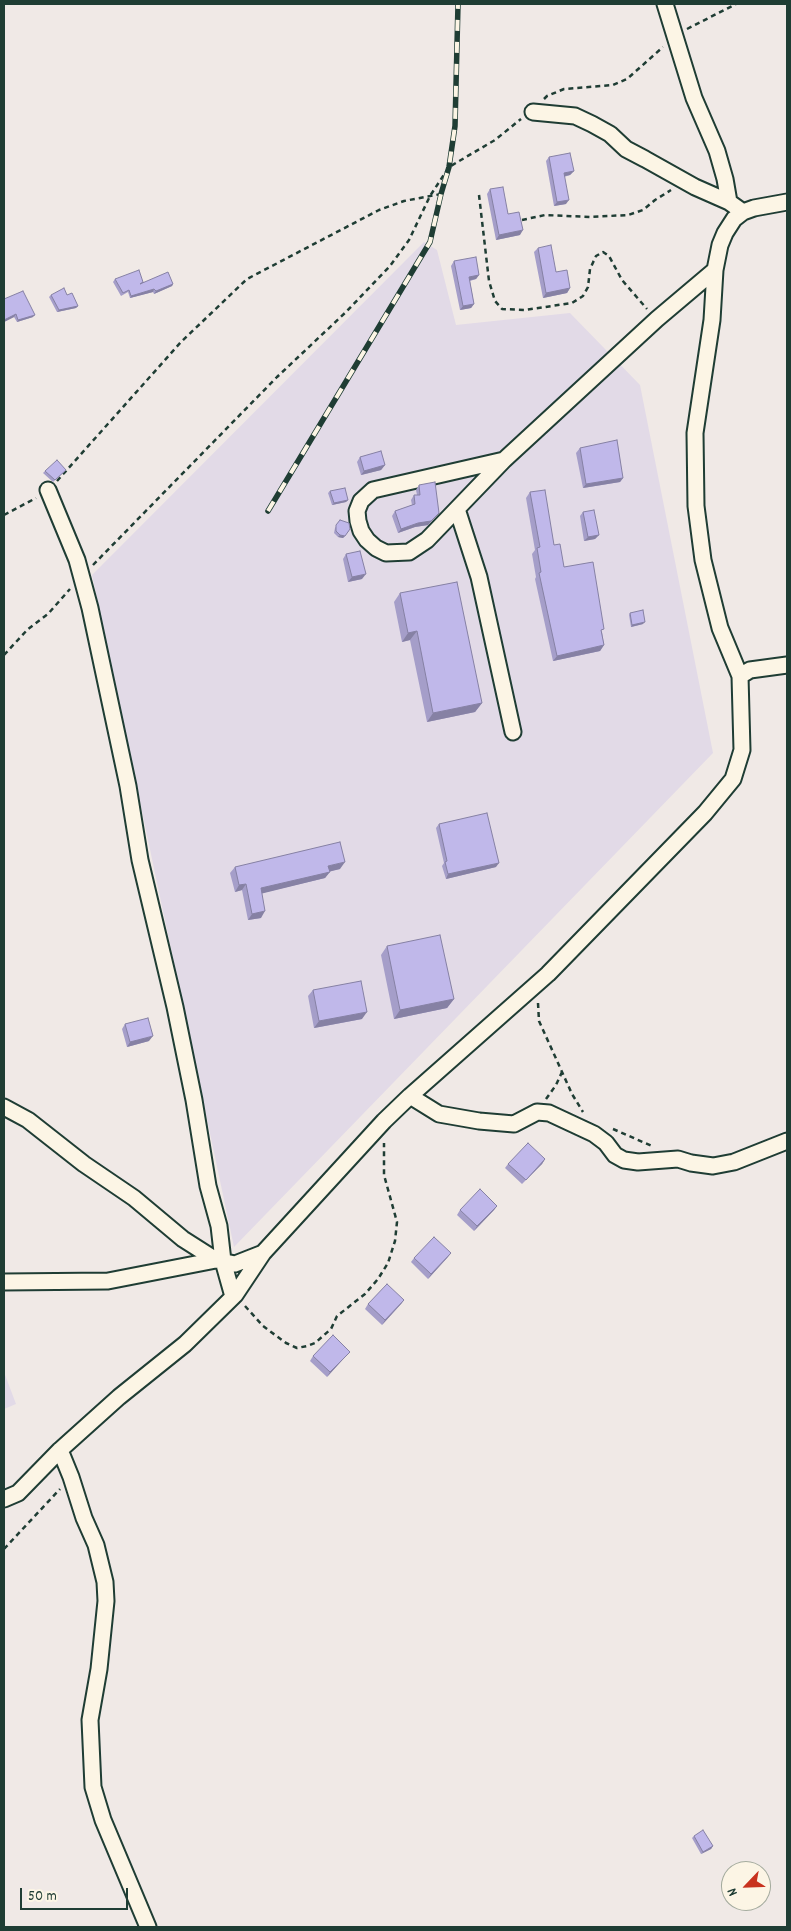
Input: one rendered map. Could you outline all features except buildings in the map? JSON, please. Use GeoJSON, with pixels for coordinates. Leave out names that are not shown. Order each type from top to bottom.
{"type":"FeatureCollection","features":[{"type":"Feature","properties":{"kind":"street"},"geometry":{"type":"LineString","coordinates":[[664,4],[694,98],[717,151],[729,202]]}},
{"type":"Feature","properties":{"kind":"street"},"geometry":{"type":"LineString","coordinates":[[533,112],[575,116],[592,124],[610,134],[626,149],[694,187],[729,202],[743,212]]}},
{"type":"Feature","properties":{"kind":"street"},"geometry":{"type":"LineString","coordinates":[[4,1499],[18,1493],[60,1450],[119,1397],[185,1344],[235,1295],[263,1253],[384,1121],[548,974],[705,813],[733,778],[742,750],[740,676],[720,628],[702,560],[696,506],[695,433],[712,320],[715,270],[725,233],[734,220],[743,212],[787,202]]}},
{"type":"Feature","properties":{"kind":"street"},"geometry":{"type":"LineString","coordinates":[[504,460],[374,490],[361,501],[357,511],[361,531],[376,548],[386,552],[409,552],[428,540],[504,460],[657,319],[715,270]]}},
{"type":"Feature","properties":{"kind":"street"},"geometry":{"type":"LineString","coordinates":[[48,490],[77,560],[112,707],[128,786],[140,860],[175,1007],[208,1186],[219,1226],[220,1260],[232,1293],[235,1295]]}},
{"type":"Feature","properties":{"kind":"street"},"geometry":{"type":"LineString","coordinates":[[457,509],[479,577],[513,732]]}},
{"type":"Feature","properties":{"kind":"street"},"geometry":{"type":"LineString","coordinates":[[740,676],[750,670],[787,665]]}},
{"type":"Feature","properties":{"kind":"street"},"geometry":{"type":"LineString","coordinates":[[410,1096],[439,1114],[478,1121],[514,1124],[537,1112],[550,1113],[594,1134],[606,1143],[615,1155],[624,1160],[638,1162],[678,1159],[713,1166],[734,1162],[787,1141]]}},
{"type":"Feature","properties":{"kind":"street"},"geometry":{"type":"LineString","coordinates":[[4,1108],[28,1120],[84,1164],[134,1198],[183,1239],[220,1260],[235,1264],[263,1253]]}},
{"type":"Feature","properties":{"kind":"street"},"geometry":{"type":"LineString","coordinates":[[4,1282],[108,1281],[220,1260]]}},
{"type":"Feature","properties":{"kind":"street"},"geometry":{"type":"LineString","coordinates":[[60,1450],[84,1518],[96,1544],[105,1582],[106,1601],[99,1669],[90,1720],[93,1787],[103,1820],[148,1927]]}},
{"type":"Feature","properties":{"kind":"path"},"geometry":{"type":"LineString","coordinates":[[675,36],[736,4]]}},
{"type":"Feature","properties":{"kind":"path"},"geometry":{"type":"LineString","coordinates":[[522,220],[546,215],[590,218],[628,215],[642,210],[674,188],[694,187]]}},
{"type":"Feature","properties":{"kind":"path"},"geometry":{"type":"LineString","coordinates":[[4,515],[48,490],[180,342],[247,279],[378,210],[404,201],[440,194]]}},
{"type":"Feature","properties":{"kind":"path"},"geometry":{"type":"LineString","coordinates":[[479,195],[489,281],[495,301],[502,309],[525,310],[572,303],[583,296],[588,287],[590,269],[596,256],[603,252],[609,256],[622,280],[657,319]]}},
{"type":"Feature","properties":{"kind":"path"},"geometry":{"type":"LineString","coordinates":[[4,655],[28,629],[48,614],[81,577],[277,377],[346,312],[390,266],[409,240],[430,196]]}},
{"type":"Feature","properties":{"kind":"path"},"geometry":{"type":"LineString","coordinates":[[538,1002],[539,1021],[578,1104],[587,1116]]}},
{"type":"Feature","properties":{"kind":"path"},"geometry":{"type":"LineString","coordinates":[[537,1112],[556,1085],[562,1072]]}},
{"type":"Feature","properties":{"kind":"path"},"geometry":{"type":"LineString","coordinates":[[235,1295],[263,1326],[286,1343],[297,1348],[315,1343],[331,1329],[337,1316],[365,1294],[378,1279],[388,1263],[395,1241],[397,1222],[384,1175],[384,1121]]}},
{"type":"Feature","properties":{"kind":"path"},"geometry":{"type":"LineString","coordinates":[[606,1127],[678,1159]]}},
{"type":"Feature","properties":{"kind":"path"},"geometry":{"type":"LineString","coordinates":[[4,1549],[71,1477]]}},
{"type":"Feature","properties":{"kind":"shaded area"},"geometry":{"type":"Polygon","coordinates":[[[424,242],[437,250],[456,325],[570,313],[640,385],[713,753],[234,1247],[92,575],[424,242]]]}},
{"type":"Feature","properties":{"kind":"shaded area"},"geometry":{"type":"Polygon","coordinates":[[[4,1372],[16,1404],[4,1409],[4,1372]]]}},
{"type":"Feature","properties":{"kind":"railway"},"geometry":{"type":"LineString","coordinates":[[268,511],[430,242],[449,167],[455,126],[458,4]]}}]}
